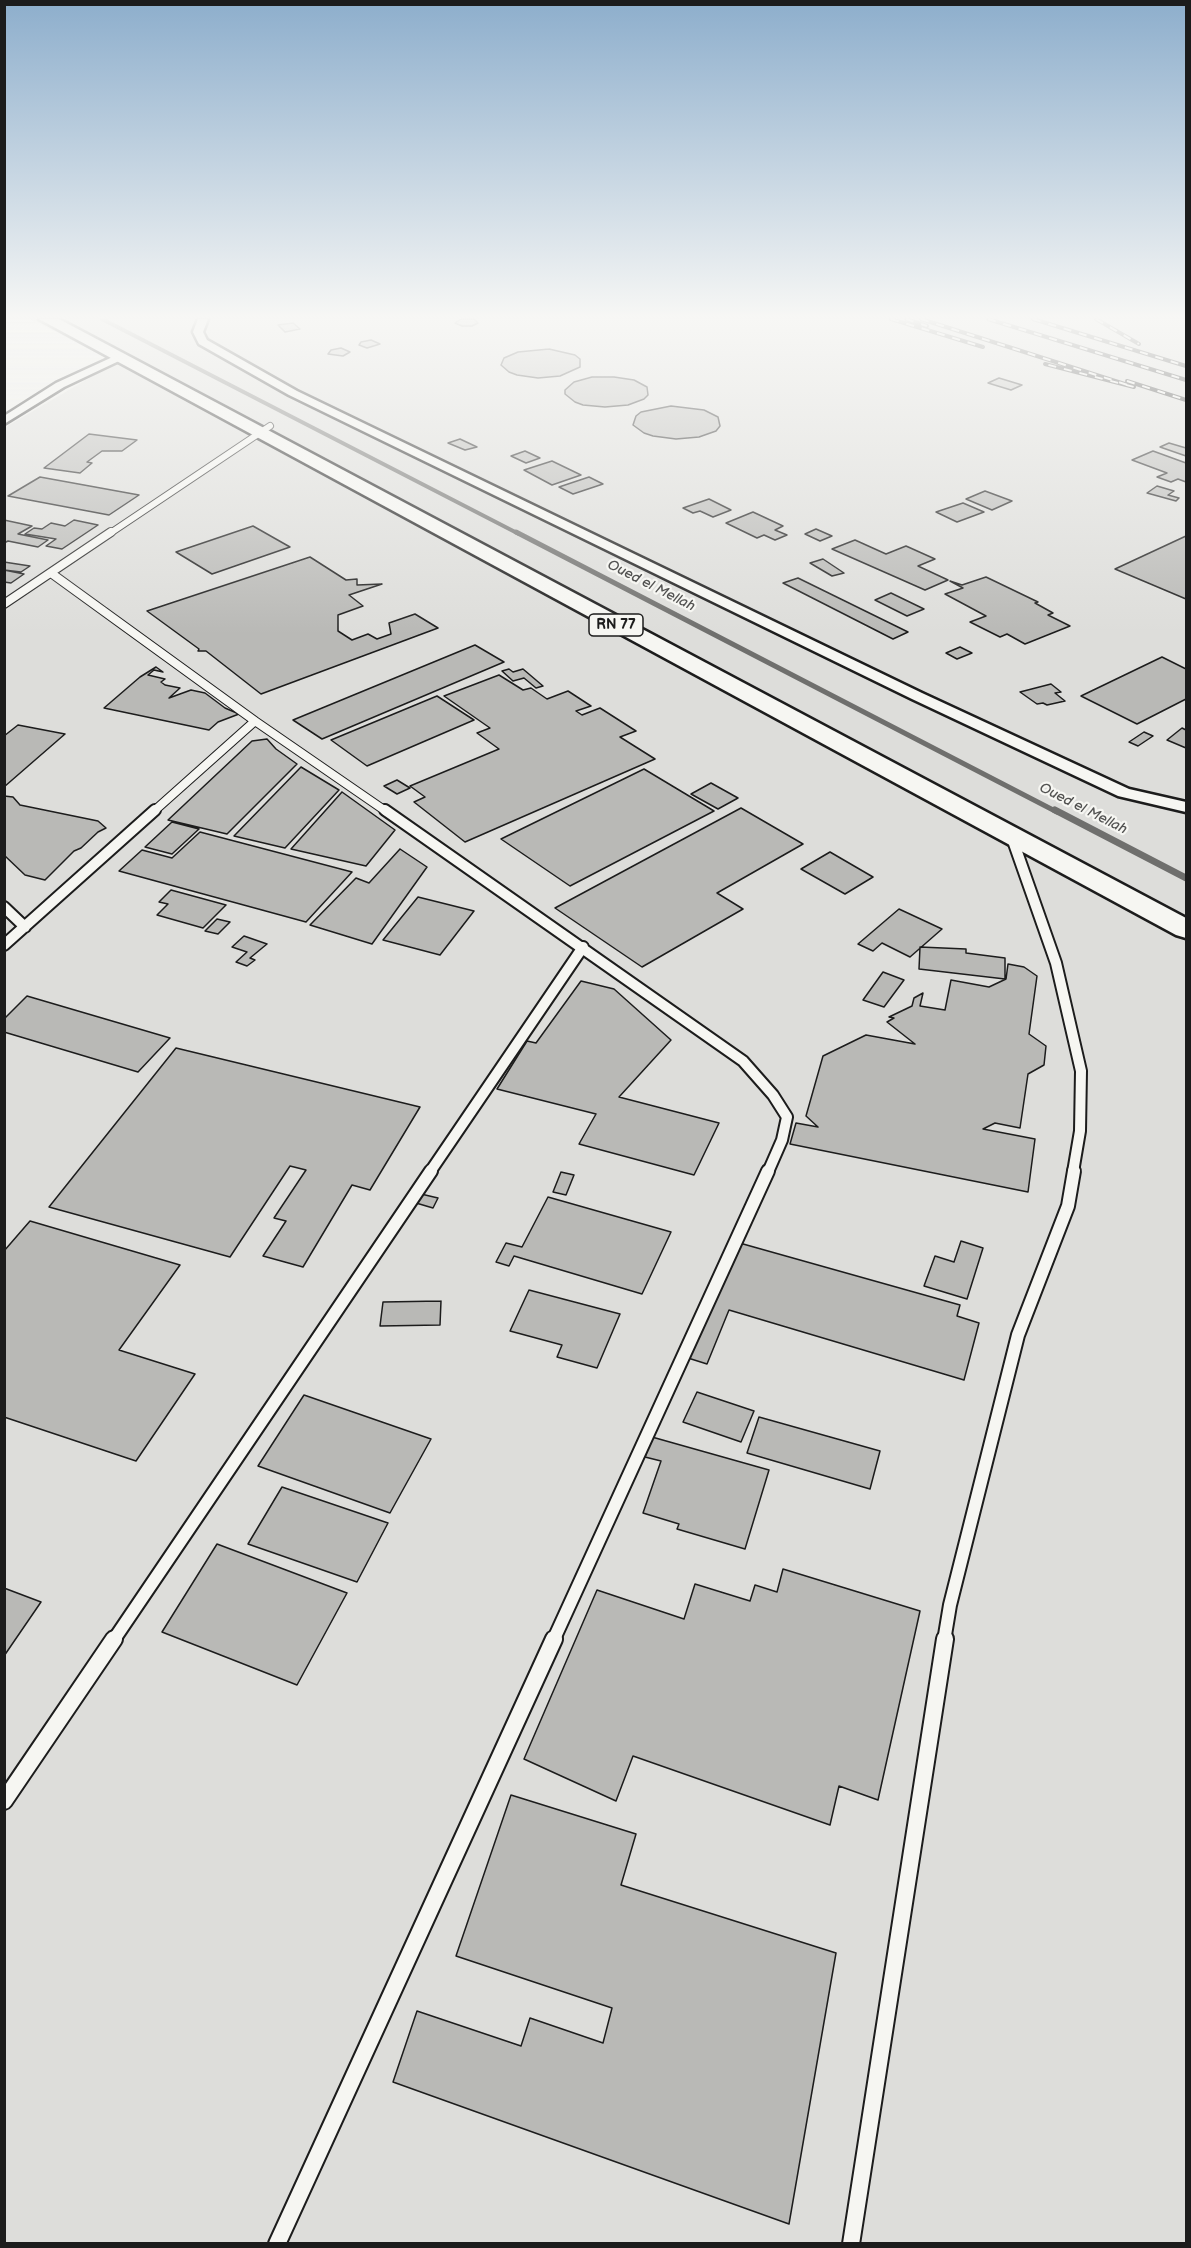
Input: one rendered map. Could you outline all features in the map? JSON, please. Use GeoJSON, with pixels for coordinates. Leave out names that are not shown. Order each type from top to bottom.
{"type":"FeatureCollection","features":[{"type":"Feature","properties":{"kind":"main road","name":"RN 77"},"geometry":{"type":"LineString","coordinates":[[253,424],[1186,910]]}},
{"type":"Feature","properties":{"kind":"main road","name":"RN 77"},"geometry":{"type":"LineString","coordinates":[[254,424],[1186,929]]}},
{"type":"Feature","properties":{"kind":"street"},"geometry":{"type":"LineString","coordinates":[[357,424],[906,691],[1125,793],[1186,807]]}},
{"type":"Feature","properties":{"kind":"lane"},"geometry":{"type":"LineString","coordinates":[[4,604],[263,429]]}},
{"type":"Feature","properties":{"kind":"lane"},"geometry":{"type":"LineString","coordinates":[[51,573],[255,721],[583,947],[743,1061],[773,1095],[787,1117],[782,1140],[277,2244]]}},
{"type":"Feature","properties":{"kind":"lane"},"geometry":{"type":"LineString","coordinates":[[4,945],[255,721]]}},
{"type":"Feature","properties":{"kind":"lane"},"geometry":{"type":"LineString","coordinates":[[851,2244],[950,1605],[1018,1335],[1068,1206],[1080,1131],[1081,1071],[1056,963],[1011,835]]}},
{"type":"Feature","properties":{"kind":"lane"},"geometry":{"type":"LineString","coordinates":[[4,907],[25,927]]}},
{"type":"Feature","properties":{"kind":"lane"},"geometry":{"type":"LineString","coordinates":[[4,1801],[583,947]]}},
{"type":"Feature","properties":{"kind":"shaded area"},"geometry":{"type":"Polygon","coordinates":[[[11,424],[1186,424],[1186,2243],[5,2243],[4,428],[11,424]]]}},
{"type":"Feature","properties":{"kind":"building"},"geometry":{"type":"Polygon","coordinates":[[[720,424],[720,426],[716,431],[699,437],[676,439],[653,436],[633,425],[720,424]]]}},
{"type":"Feature","properties":{"kind":"building"},"geometry":{"type":"Polygon","coordinates":[[[89,434],[137,440],[122,451],[102,451],[87,462],[92,463],[80,473],[44,468],[89,434]]]}},
{"type":"Feature","properties":{"kind":"building"},"geometry":{"type":"Polygon","coordinates":[[[460,439],[477,447],[465,450],[448,443],[460,439]]]}},
{"type":"Feature","properties":{"kind":"building"},"geometry":{"type":"Polygon","coordinates":[[[1169,443],[1186,448],[1186,456],[1160,447],[1169,443]]]}},
{"type":"Feature","properties":{"kind":"building"},"geometry":{"type":"Polygon","coordinates":[[[525,451],[540,458],[526,463],[511,456],[525,451]]]}},
{"type":"Feature","properties":{"kind":"building"},"geometry":{"type":"Polygon","coordinates":[[[1153,451],[1186,463],[1186,482],[1178,479],[1171,482],[1157,477],[1167,473],[1132,460],[1153,451]]]}},
{"type":"Feature","properties":{"kind":"building"},"geometry":{"type":"Polygon","coordinates":[[[552,461],[581,475],[552,485],[524,470],[552,461]]]}},
{"type":"Feature","properties":{"kind":"building"},"geometry":{"type":"Polygon","coordinates":[[[40,477],[139,495],[109,515],[8,496],[40,477]]]}},
{"type":"Feature","properties":{"kind":"building"},"geometry":{"type":"Polygon","coordinates":[[[589,477],[603,484],[573,494],[559,487],[589,477]]]}},
{"type":"Feature","properties":{"kind":"building"},"geometry":{"type":"Polygon","coordinates":[[[1157,486],[1174,491],[1168,495],[1179,498],[1176,501],[1147,493],[1157,486]]]}},
{"type":"Feature","properties":{"kind":"building"},"geometry":{"type":"Polygon","coordinates":[[[985,491],[1012,501],[992,510],[966,499],[985,491]]]}},
{"type":"Feature","properties":{"kind":"building"},"geometry":{"type":"Polygon","coordinates":[[[709,499],[731,510],[713,517],[700,511],[693,513],[683,508],[709,499]]]}},
{"type":"Feature","properties":{"kind":"building"},"geometry":{"type":"Polygon","coordinates":[[[963,503],[984,512],[957,522],[936,512],[963,503]]]}},
{"type":"Feature","properties":{"kind":"building"},"geometry":{"type":"Polygon","coordinates":[[[753,512],[783,526],[775,530],[787,535],[775,540],[764,535],[757,538],[726,523],[753,512]]]}},
{"type":"Feature","properties":{"kind":"building"},"geometry":{"type":"Polygon","coordinates":[[[4,520],[32,526],[18,534],[48,540],[38,547],[8,541],[4,543],[4,520]]]}},
{"type":"Feature","properties":{"kind":"building"},"geometry":{"type":"Polygon","coordinates":[[[74,520],[98,525],[62,549],[46,546],[56,539],[25,534],[34,528],[42,529],[51,523],[65,526],[74,520]]]}},
{"type":"Feature","properties":{"kind":"building"},"geometry":{"type":"Polygon","coordinates":[[[253,526],[290,547],[212,574],[176,552],[253,526]]]}},
{"type":"Feature","properties":{"kind":"building"},"geometry":{"type":"Polygon","coordinates":[[[816,529],[832,536],[820,541],[805,534],[816,529]]]}},
{"type":"Feature","properties":{"kind":"building"},"geometry":{"type":"Polygon","coordinates":[[[1186,536],[1186,599],[1115,569],[1186,536]]]}},
{"type":"Feature","properties":{"kind":"building"},"geometry":{"type":"Polygon","coordinates":[[[855,540],[886,554],[906,546],[935,559],[918,566],[948,580],[925,590],[832,549],[855,540]]]}},
{"type":"Feature","properties":{"kind":"building"},"geometry":{"type":"Polygon","coordinates":[[[310,557],[346,580],[357,579],[357,585],[382,584],[349,595],[363,606],[338,615],[338,631],[352,640],[368,634],[377,639],[391,634],[389,623],[415,614],[438,628],[261,694],[206,651],[198,651],[199,649],[147,611],[310,557]]]}},
{"type":"Feature","properties":{"kind":"building"},"geometry":{"type":"Polygon","coordinates":[[[823,559],[844,573],[832,576],[810,563],[823,559]]]}},
{"type":"Feature","properties":{"kind":"building"},"geometry":{"type":"Polygon","coordinates":[[[4,562],[30,566],[21,572],[4,570],[4,562]]]}},
{"type":"Feature","properties":{"kind":"building"},"geometry":{"type":"Polygon","coordinates":[[[4,570],[24,574],[11,583],[4,582],[4,570]]]}},
{"type":"Feature","properties":{"kind":"building"},"geometry":{"type":"Polygon","coordinates":[[[986,577],[1038,602],[1035,603],[1053,613],[1048,615],[1070,626],[1025,644],[1007,634],[1000,637],[970,622],[986,616],[945,594],[963,588],[950,581],[962,585],[986,577]]]}},
{"type":"Feature","properties":{"kind":"building"},"geometry":{"type":"Polygon","coordinates":[[[798,578],[908,632],[893,639],[783,583],[798,578]]]}},
{"type":"Feature","properties":{"kind":"building"},"geometry":{"type":"Polygon","coordinates":[[[891,593],[924,609],[907,616],[875,600],[891,593]]]}},
{"type":"Feature","properties":{"kind":"building"},"geometry":{"type":"Polygon","coordinates":[[[475,645],[504,662],[322,739],[293,720],[475,645]]]}},
{"type":"Feature","properties":{"kind":"building"},"geometry":{"type":"Polygon","coordinates":[[[960,647],[972,653],[957,659],[946,653],[960,647]]]}},
{"type":"Feature","properties":{"kind":"building"},"geometry":{"type":"Polygon","coordinates":[[[1162,657],[1186,669],[1186,699],[1137,724],[1081,696],[1162,657]]]}},
{"type":"Feature","properties":{"kind":"building"},"geometry":{"type":"Polygon","coordinates":[[[156,667],[163,672],[154,670],[148,675],[165,679],[161,682],[165,685],[180,688],[169,698],[191,690],[205,693],[225,708],[239,714],[218,722],[209,730],[104,708],[140,677],[156,667]]]}},
{"type":"Feature","properties":{"kind":"building"},"geometry":{"type":"Polygon","coordinates":[[[509,669],[513,672],[523,669],[543,686],[536,688],[524,678],[513,681],[502,671],[509,669]]]}},
{"type":"Feature","properties":{"kind":"building"},"geometry":{"type":"Polygon","coordinates":[[[499,675],[523,690],[531,688],[547,699],[568,691],[591,706],[576,711],[582,715],[600,708],[636,731],[620,737],[655,759],[465,842],[414,802],[425,797],[410,786],[499,749],[477,733],[490,728],[444,696],[499,675]]]}},
{"type":"Feature","properties":{"kind":"building"},"geometry":{"type":"Polygon","coordinates":[[[1051,684],[1061,692],[1055,693],[1065,701],[1047,705],[1037,704],[1020,692],[1051,684]]]}},
{"type":"Feature","properties":{"kind":"building"},"geometry":{"type":"Polygon","coordinates":[[[437,696],[474,720],[367,766],[331,740],[437,696]]]}},
{"type":"Feature","properties":{"kind":"building"},"geometry":{"type":"Polygon","coordinates":[[[18,725],[65,734],[4,787],[4,736],[18,725]]]}},
{"type":"Feature","properties":{"kind":"building"},"geometry":{"type":"Polygon","coordinates":[[[1182,728],[1186,730],[1186,748],[1167,740],[1182,728]]]}},
{"type":"Feature","properties":{"kind":"building"},"geometry":{"type":"Polygon","coordinates":[[[1144,732],[1153,736],[1138,746],[1129,742],[1144,732]]]}},
{"type":"Feature","properties":{"kind":"building"},"geometry":{"type":"Polygon","coordinates":[[[267,739],[276,749],[297,764],[227,834],[168,820],[252,741],[267,739]]]}},
{"type":"Feature","properties":{"kind":"building"},"geometry":{"type":"Polygon","coordinates":[[[301,767],[339,790],[285,848],[234,836],[301,767]]]}},
{"type":"Feature","properties":{"kind":"building"},"geometry":{"type":"Polygon","coordinates":[[[644,769],[714,811],[570,886],[501,839],[644,769]]]}},
{"type":"Feature","properties":{"kind":"building"},"geometry":{"type":"Polygon","coordinates":[[[397,780],[410,788],[397,794],[384,786],[397,780]]]}},
{"type":"Feature","properties":{"kind":"building"},"geometry":{"type":"Polygon","coordinates":[[[711,783],[738,798],[718,809],[691,794],[711,783]]]}},
{"type":"Feature","properties":{"kind":"building"},"geometry":{"type":"Polygon","coordinates":[[[342,792],[395,830],[366,866],[291,849],[342,792]]]}},
{"type":"Feature","properties":{"kind":"building"},"geometry":{"type":"Polygon","coordinates":[[[4,796],[13,797],[20,805],[98,821],[106,828],[74,851],[45,880],[25,875],[4,855],[4,796]]]}},
{"type":"Feature","properties":{"kind":"building"},"geometry":{"type":"Polygon","coordinates":[[[741,808],[803,844],[717,893],[743,909],[642,967],[555,908],[741,808]]]}},
{"type":"Feature","properties":{"kind":"building"},"geometry":{"type":"Polygon","coordinates":[[[172,822],[199,829],[172,854],[145,847],[172,822]]]}},
{"type":"Feature","properties":{"kind":"building"},"geometry":{"type":"Polygon","coordinates":[[[200,832],[352,872],[306,922],[119,871],[142,850],[172,858],[200,832]]]}},
{"type":"Feature","properties":{"kind":"building"},"geometry":{"type":"Polygon","coordinates":[[[400,849],[427,867],[372,944],[310,925],[356,878],[369,883],[400,849]]]}},
{"type":"Feature","properties":{"kind":"building"},"geometry":{"type":"Polygon","coordinates":[[[830,852],[873,877],[845,894],[801,869],[830,852]]]}},
{"type":"Feature","properties":{"kind":"building"},"geometry":{"type":"Polygon","coordinates":[[[171,890],[226,905],[203,928],[157,915],[168,904],[159,902],[171,890]]]}},
{"type":"Feature","properties":{"kind":"building"},"geometry":{"type":"Polygon","coordinates":[[[418,897],[474,911],[440,955],[383,940],[418,897]]]}},
{"type":"Feature","properties":{"kind":"building"},"geometry":{"type":"Polygon","coordinates":[[[899,909],[942,929],[910,957],[882,943],[873,951],[858,944],[899,909]]]}},
{"type":"Feature","properties":{"kind":"building"},"geometry":{"type":"Polygon","coordinates":[[[217,919],[230,922],[218,934],[205,931],[217,919]]]}},
{"type":"Feature","properties":{"kind":"building"},"geometry":{"type":"Polygon","coordinates":[[[244,936],[267,944],[250,958],[255,960],[247,966],[236,962],[247,952],[232,947],[244,936]]]}},
{"type":"Feature","properties":{"kind":"building"},"geometry":{"type":"Polygon","coordinates":[[[920,947],[966,949],[966,953],[1005,958],[1005,979],[919,969],[920,947]]]}},
{"type":"Feature","properties":{"kind":"building"},"geometry":{"type":"Polygon","coordinates":[[[1008,964],[1024,967],[1037,976],[1029,1034],[1046,1046],[1044,1065],[1028,1074],[1020,1128],[995,1123],[983,1129],[1035,1139],[1028,1192],[790,1144],[796,1123],[818,1127],[806,1116],[823,1056],[866,1035],[915,1044],[887,1022],[894,1018],[889,1017],[912,1006],[914,998],[923,993],[920,1006],[945,1010],[951,980],[989,987],[1006,979],[1008,964]]]}},
{"type":"Feature","properties":{"kind":"building"},"geometry":{"type":"Polygon","coordinates":[[[883,972],[904,980],[884,1007],[863,1000],[883,972]]]}},
{"type":"Feature","properties":{"kind":"building"},"geometry":{"type":"Polygon","coordinates":[[[581,981],[614,989],[671,1040],[619,1097],[719,1123],[694,1175],[579,1144],[596,1114],[497,1089],[527,1041],[536,1043],[581,981]]]}},
{"type":"Feature","properties":{"kind":"building"},"geometry":{"type":"Polygon","coordinates":[[[27,996],[170,1038],[138,1072],[4,1032],[4,1019],[27,996]]]}},
{"type":"Feature","properties":{"kind":"building"},"geometry":{"type":"Polygon","coordinates":[[[176,1048],[420,1107],[370,1190],[352,1185],[303,1267],[263,1256],[286,1221],[274,1218],[306,1170],[290,1166],[230,1257],[49,1207],[176,1048]]]}},
{"type":"Feature","properties":{"kind":"building"},"geometry":{"type":"Polygon","coordinates":[[[561,1172],[574,1175],[566,1195],[553,1192],[561,1172]]]}},
{"type":"Feature","properties":{"kind":"building"},"geometry":{"type":"Polygon","coordinates":[[[421,1194],[438,1198],[433,1208],[416,1203],[421,1194]]]}},
{"type":"Feature","properties":{"kind":"building"},"geometry":{"type":"Polygon","coordinates":[[[548,1197],[671,1232],[642,1294],[514,1256],[509,1266],[496,1262],[506,1243],[522,1247],[548,1197]]]}},
{"type":"Feature","properties":{"kind":"building"},"geometry":{"type":"Polygon","coordinates":[[[30,1221],[180,1265],[119,1350],[195,1374],[136,1461],[4,1417],[4,1251],[30,1221]]]}},
{"type":"Feature","properties":{"kind":"building"},"geometry":{"type":"Polygon","coordinates":[[[961,1241],[983,1248],[967,1299],[924,1286],[935,1256],[954,1262],[961,1241]]]}},
{"type":"Feature","properties":{"kind":"building"},"geometry":{"type":"Polygon","coordinates":[[[736,1242],[960,1305],[957,1316],[979,1323],[964,1380],[729,1310],[707,1364],[688,1358],[736,1242]]]}},
{"type":"Feature","properties":{"kind":"building"},"geometry":{"type":"Polygon","coordinates":[[[529,1290],[620,1314],[597,1368],[557,1357],[562,1345],[510,1331],[529,1290]]]}},
{"type":"Feature","properties":{"kind":"building"},"geometry":{"type":"Polygon","coordinates":[[[441,1301],[440,1325],[380,1326],[383,1302],[441,1301]]]}},
{"type":"Feature","properties":{"kind":"building"},"geometry":{"type":"Polygon","coordinates":[[[697,1392],[754,1411],[741,1442],[683,1422],[697,1392]]]}},
{"type":"Feature","properties":{"kind":"building"},"geometry":{"type":"Polygon","coordinates":[[[304,1395],[431,1439],[390,1513],[258,1466],[304,1395]]]}},
{"type":"Feature","properties":{"kind":"building"},"geometry":{"type":"Polygon","coordinates":[[[759,1417],[880,1451],[870,1489],[747,1453],[759,1417]]]}},
{"type":"Feature","properties":{"kind":"building"},"geometry":{"type":"Polygon","coordinates":[[[652,1437],[769,1470],[745,1549],[677,1529],[679,1524],[643,1513],[661,1461],[645,1457],[652,1437]]]}},
{"type":"Feature","properties":{"kind":"building"},"geometry":{"type":"Polygon","coordinates":[[[282,1487],[388,1523],[357,1582],[248,1544],[282,1487]]]}},
{"type":"Feature","properties":{"kind":"building"},"geometry":{"type":"Polygon","coordinates":[[[217,1544],[347,1593],[297,1685],[162,1632],[217,1544]]]}},
{"type":"Feature","properties":{"kind":"building"},"geometry":{"type":"Polygon","coordinates":[[[783,1569],[920,1611],[878,1800],[839,1786],[830,1825],[633,1756],[616,1801],[524,1759],[597,1590],[684,1619],[695,1584],[750,1601],[755,1585],[777,1592],[783,1569]]]}},
{"type":"Feature","properties":{"kind":"building"},"geometry":{"type":"Polygon","coordinates":[[[4,1588],[41,1602],[4,1656],[4,1588]]]}},
{"type":"Feature","properties":{"kind":"building"},"geometry":{"type":"Polygon","coordinates":[[[511,1795],[636,1834],[621,1885],[836,1953],[789,2224],[393,2082],[417,2011],[521,2046],[530,2018],[603,2043],[612,2008],[456,1956],[511,1795]]]}},
{"type":"Feature","properties":{"kind":"waterway","name":"Oued el Mellah"},"geometry":{"type":"LineString","coordinates":[[305,424],[519,534]]}},
{"type":"Feature","properties":{"kind":"waterway","name":"Oued el Mellah"},"geometry":{"type":"LineString","coordinates":[[516,532],[1057,812]]}},
{"type":"Feature","properties":{"kind":"waterway","name":"Oued el Mellah"},"geometry":{"type":"LineString","coordinates":[[1055,810],[1186,878]]}}]}
